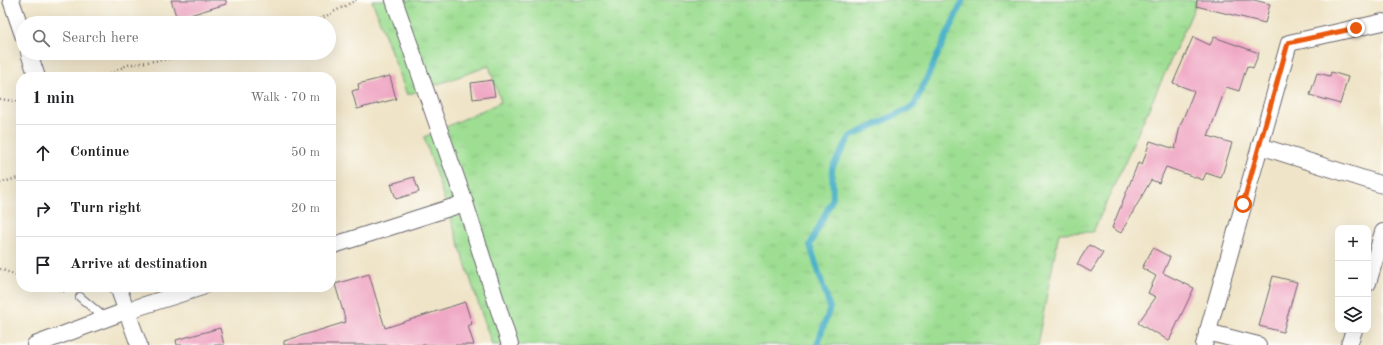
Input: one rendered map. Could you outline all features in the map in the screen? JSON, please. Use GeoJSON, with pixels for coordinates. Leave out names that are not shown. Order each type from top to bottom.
{"type":"FeatureCollection","features":[{"type":"Feature","properties":{"kind":"street"},"geometry":{"type":"LineString","coordinates":[[11,0],[16,16]]}},
{"type":"Feature","properties":{"kind":"street"},"geometry":{"type":"LineString","coordinates":[[394,0],[465,203],[510,345]]}},
{"type":"Feature","properties":{"kind":"street"},"geometry":{"type":"LineString","coordinates":[[1258,345],[1205,339],[1288,43],[1383,22]]}},
{"type":"Feature","properties":{"kind":"street"},"geometry":{"type":"LineString","coordinates":[[31,60],[35,72]]}},
{"type":"Feature","properties":{"kind":"street"},"geometry":{"type":"LineString","coordinates":[[1260,146],[1383,185]]}},
{"type":"Feature","properties":{"kind":"street"},"geometry":{"type":"LineString","coordinates":[[336,244],[465,203]]}},
{"type":"Feature","properties":{"kind":"street"},"geometry":{"type":"LineString","coordinates":[[1371,272],[1383,232]]}},
{"type":"Feature","properties":{"kind":"street"},"geometry":{"type":"LineString","coordinates":[[120,292],[139,345]]}},
{"type":"Feature","properties":{"kind":"street"},"geometry":{"type":"LineString","coordinates":[[35,345],[126,311],[186,292]]}},
{"type":"Feature","properties":{"kind":"street"},"geometry":{"type":"LineString","coordinates":[[1349,345],[1353,333]]}},
{"type":"Feature","properties":{"kind":"lane"},"geometry":{"type":"LineString","coordinates":[[80,297],[106,319]]}},
{"type":"Feature","properties":{"kind":"path"},"geometry":{"type":"LineString","coordinates":[[326,16],[356,0]]}},
{"type":"Feature","properties":{"kind":"path"},"geometry":{"type":"LineString","coordinates":[[113,72],[127,65],[161,60]]}},
{"type":"Feature","properties":{"kind":"path"},"geometry":{"type":"LineString","coordinates":[[0,99],[16,101]]}},
{"type":"Feature","properties":{"kind":"path"},"geometry":{"type":"LineString","coordinates":[[0,184],[16,179]]}},
{"type":"Feature","properties":{"kind":"path"},"geometry":{"type":"LineString","coordinates":[[0,269],[16,274]]}},
{"type":"Feature","properties":{"kind":"green space"},"geometry":{"type":"Polygon","coordinates":[[[372,0],[1198,0],[1093,232],[1059,233],[1037,345],[492,345],[424,137],[501,102],[489,66],[407,95],[372,0]]]}},
{"type":"Feature","properties":{"kind":"building"},"geometry":{"type":"Polygon","coordinates":[[[171,0],[226,0],[226,4],[187,16],[176,16],[171,0]]]}},
{"type":"Feature","properties":{"kind":"building"},"geometry":{"type":"Polygon","coordinates":[[[1197,0],[1254,0],[1270,4],[1265,23],[1196,6],[1197,0]]]}},
{"type":"Feature","properties":{"kind":"building"},"geometry":{"type":"Polygon","coordinates":[[[1193,37],[1210,45],[1214,37],[1259,53],[1253,68],[1247,66],[1239,91],[1226,87],[1208,136],[1232,143],[1221,178],[1206,173],[1203,180],[1166,167],[1159,183],[1151,180],[1121,233],[1112,228],[1138,163],[1142,165],[1150,141],[1175,149],[1180,126],[1194,91],[1173,83],[1193,37]]]}},
{"type":"Feature","properties":{"kind":"building"},"geometry":{"type":"Polygon","coordinates":[[[1331,72],[1348,77],[1340,104],[1310,95],[1317,73],[1330,76],[1331,72]]]}},
{"type":"Feature","properties":{"kind":"building"},"geometry":{"type":"Polygon","coordinates":[[[390,76],[396,99],[357,109],[352,91],[359,89],[358,84],[390,76]]]}},
{"type":"Feature","properties":{"kind":"building"},"geometry":{"type":"Polygon","coordinates":[[[492,80],[495,96],[473,99],[471,83],[492,80]]]}},
{"type":"Feature","properties":{"kind":"building"},"geometry":{"type":"Polygon","coordinates":[[[414,177],[419,192],[396,199],[391,184],[414,177]]]}},
{"type":"Feature","properties":{"kind":"building"},"geometry":{"type":"Polygon","coordinates":[[[1089,245],[1103,253],[1091,272],[1077,264],[1089,245]]]}},
{"type":"Feature","properties":{"kind":"building"},"geometry":{"type":"Polygon","coordinates":[[[1153,248],[1170,257],[1163,273],[1194,288],[1169,341],[1138,323],[1156,297],[1148,293],[1156,276],[1142,268],[1153,248]]]}},
{"type":"Feature","properties":{"kind":"building"},"geometry":{"type":"Polygon","coordinates":[[[369,274],[385,328],[465,302],[472,324],[468,326],[474,345],[284,345],[284,341],[346,322],[336,284],[369,274]]]}},
{"type":"Feature","properties":{"kind":"building"},"geometry":{"type":"Polygon","coordinates":[[[1273,276],[1297,282],[1283,332],[1259,326],[1273,276]]]}},
{"type":"Feature","properties":{"kind":"building"},"geometry":{"type":"Polygon","coordinates":[[[220,328],[224,345],[177,345],[176,340],[220,328]]]}},
{"type":"Feature","properties":{"kind":"waterway"},"geometry":{"type":"LineString","coordinates":[[817,345],[830,308],[810,245],[833,198],[832,168],[850,137],[914,106],[963,0]]}},
{"type":"Feature","properties":{"kind":"route"},"geometry":{"type":"LineString","coordinates":[[1243,204],[1288,43],[1356,28]]}}]}
